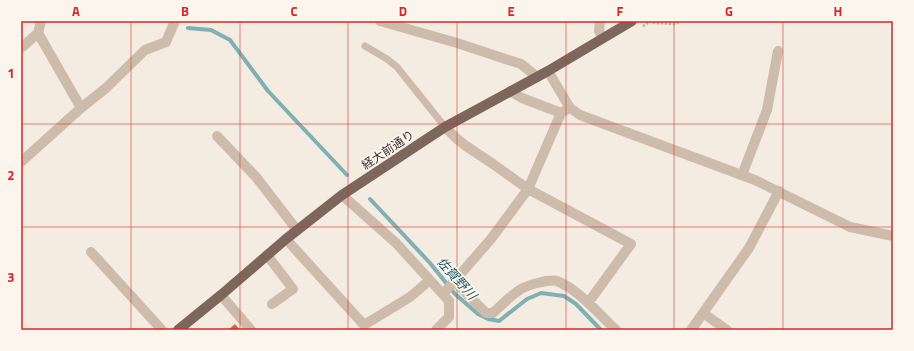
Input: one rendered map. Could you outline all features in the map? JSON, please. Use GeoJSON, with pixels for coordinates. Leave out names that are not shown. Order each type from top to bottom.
{"type":"FeatureCollection","features":[{"type":"Feature","properties":{"kind":"main road","name":"経大前通り"},"geometry":{"type":"LineString","coordinates":[[178,330],[297,230],[342,196],[446,127],[548,71],[632,21]]}},
{"type":"Feature","properties":{"kind":"street"},"geometry":{"type":"LineString","coordinates":[[21,48],[38,33],[41,21]]}},
{"type":"Feature","properties":{"kind":"street"},"geometry":{"type":"LineString","coordinates":[[21,162],[81,108],[106,88],[145,50],[166,42],[175,21]]}},
{"type":"Feature","properties":{"kind":"street"},"geometry":{"type":"LineString","coordinates":[[380,21],[457,43],[521,64],[537,77]]}},
{"type":"Feature","properties":{"kind":"street"},"geometry":{"type":"LineString","coordinates":[[600,21],[599,31],[603,38]]}},
{"type":"Feature","properties":{"kind":"street"},"geometry":{"type":"LineString","coordinates":[[38,33],[81,108]]}},
{"type":"Feature","properties":{"kind":"street"},"geometry":{"type":"LineString","coordinates":[[742,175],[767,110],[778,51]]}},
{"type":"Feature","properties":{"kind":"street"},"geometry":{"type":"LineString","coordinates":[[436,330],[449,317],[450,302],[448,288],[491,239],[528,189],[565,111],[548,71]]}},
{"type":"Feature","properties":{"kind":"street"},"geometry":{"type":"LineString","coordinates":[[510,91],[522,98],[580,115],[742,175],[779,191],[850,227],[893,236]]}},
{"type":"Feature","properties":{"kind":"street"},"geometry":{"type":"LineString","coordinates":[[446,127],[466,146],[528,189],[631,244],[588,303]]}},
{"type":"Feature","properties":{"kind":"street"},"geometry":{"type":"LineString","coordinates":[[217,136],[256,177],[297,230]]}},
{"type":"Feature","properties":{"kind":"street"},"geometry":{"type":"LineString","coordinates":[[691,330],[749,248],[779,191]]}},
{"type":"Feature","properties":{"kind":"street"},"geometry":{"type":"LineString","coordinates":[[342,196],[396,243],[430,280],[448,288],[486,313],[493,313],[520,289],[531,284],[555,281],[588,303],[616,330]]}},
{"type":"Feature","properties":{"kind":"street"},"geometry":{"type":"LineString","coordinates":[[286,239],[364,325],[410,297],[430,280]]}},
{"type":"Feature","properties":{"kind":"street"},"geometry":{"type":"LineString","coordinates":[[91,252],[162,330]]}},
{"type":"Feature","properties":{"kind":"street"},"geometry":{"type":"LineString","coordinates":[[268,255],[293,289],[272,304]]}},
{"type":"Feature","properties":{"kind":"street"},"geometry":{"type":"LineString","coordinates":[[221,295],[251,330]]}},
{"type":"Feature","properties":{"kind":"street"},"geometry":{"type":"LineString","coordinates":[[703,313],[726,330]]}},
{"type":"Feature","properties":{"kind":"lane"},"geometry":{"type":"LineString","coordinates":[[365,46],[387,59],[397,67],[446,127]]}},
{"type":"Feature","properties":{"kind":"path"},"geometry":{"type":"LineString","coordinates":[[650,21],[653,23],[676,24],[679,21]]}},
{"type":"Feature","properties":{"kind":"building"},"geometry":{"type":"Polygon","coordinates":[[[235,324],[240,330],[228,330],[235,324]]]}},
{"type":"Feature","properties":{"kind":"waterway","name":"佐賀野川"},"geometry":{"type":"LineString","coordinates":[[188,28],[211,30],[230,40],[268,91],[347,175]]}},
{"type":"Feature","properties":{"kind":"waterway","name":"佐賀野川"},"geometry":{"type":"LineString","coordinates":[[370,199],[430,263],[455,294],[478,314],[488,319],[499,321],[527,299],[541,293],[564,296],[576,304],[601,330]]}}]}
